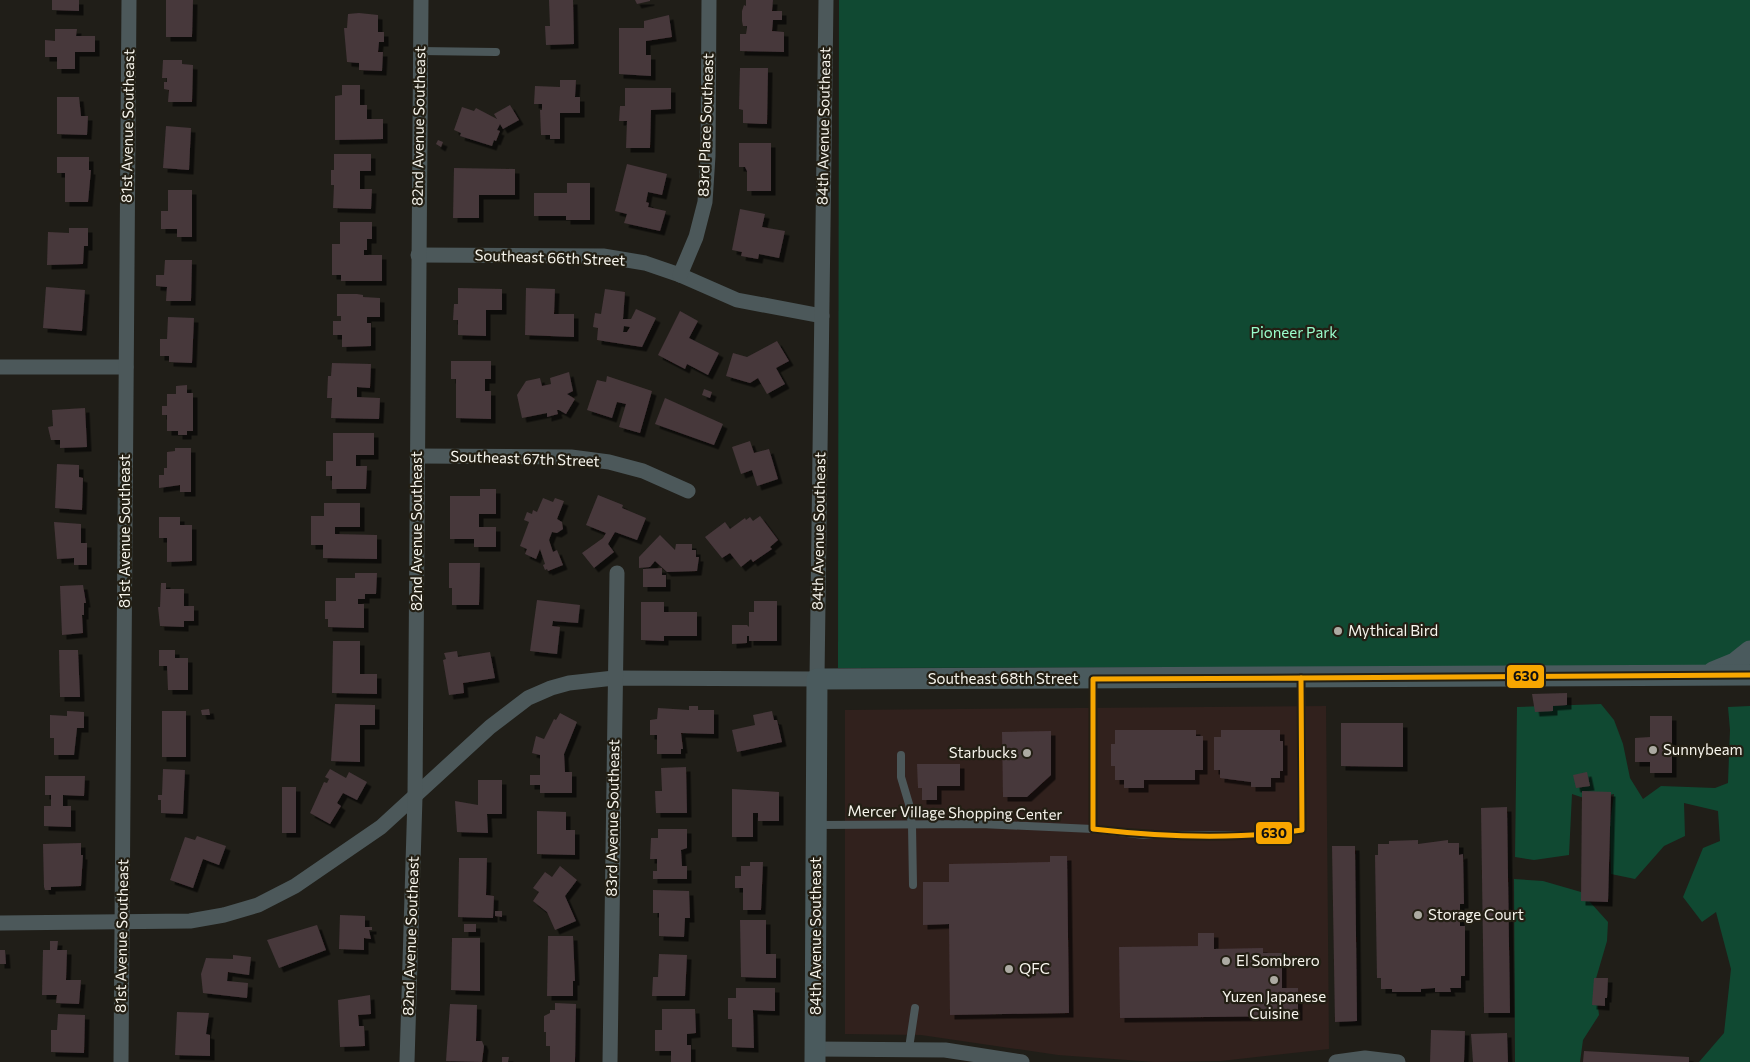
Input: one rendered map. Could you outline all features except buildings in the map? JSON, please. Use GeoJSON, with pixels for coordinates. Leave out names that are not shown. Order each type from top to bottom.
{"type":"FeatureCollection","features":[{"type":"Feature","properties":{"kind":"street","name":"81st Avenue Southeast"},"geometry":{"type":"LineString","coordinates":[[121,1062],[129,0]]}},
{"type":"Feature","properties":{"kind":"street","name":"82nd Avenue Southeast"},"geometry":{"type":"LineString","coordinates":[[407,1062],[415,797],[421,0]]}},
{"type":"Feature","properties":{"kind":"street","name":"83rd Place Southeast"},"geometry":{"type":"LineString","coordinates":[[680,275],[696,237],[705,202],[708,156],[709,0]]}},
{"type":"Feature","properties":{"kind":"street","name":"84th Avenue Southeast"},"geometry":{"type":"LineString","coordinates":[[815,1055],[817,679],[826,0]]}},
{"type":"Feature","properties":{"kind":"street","name":"Southeast 66th Street"},"geometry":{"type":"LineString","coordinates":[[418,255],[603,256],[645,263],[680,275],[737,300],[822,316]]}},
{"type":"Feature","properties":{"kind":"street"},"geometry":{"type":"LineString","coordinates":[[0,367],[126,367]]}},
{"type":"Feature","properties":{"kind":"street","name":"Southeast 67th Street"},"geometry":{"type":"LineString","coordinates":[[417,456],[571,458],[609,462],[643,471],[688,491]]}},
{"type":"Feature","properties":{"kind":"street","name":"83rd Avenue Southeast"},"geometry":{"type":"LineString","coordinates":[[610,1062],[617,573]]}},
{"type":"Feature","properties":{"kind":"street"},"geometry":{"type":"LineString","coordinates":[[1690,676],[1721,670],[1735,663],[1750,651]]}},
{"type":"Feature","properties":{"kind":"street","name":"Southeast 68th Street"},"geometry":{"type":"LineString","coordinates":[[0,923],[190,921],[224,915],[258,905],[295,886],[381,827],[490,727],[528,698],[569,683],[614,678],[1093,679],[1750,675]]}},
{"type":"Feature","properties":{"kind":"street"},"geometry":{"type":"LineString","coordinates":[[815,1055],[909,1048],[954,1051],[1022,1062]]}},
{"type":"Feature","properties":{"kind":"street"},"geometry":{"type":"LineString","coordinates":[[1336,1062],[1365,1058],[1398,1062]]}},
{"type":"Feature","properties":{"kind":"lane"},"geometry":{"type":"LineString","coordinates":[[420,51],[496,52]]}},
{"type":"Feature","properties":{"kind":"lane","name":"Mercer Village Shopping Center"},"geometry":{"type":"LineString","coordinates":[[816,825],[981,824],[1093,829],[1144,835],[1268,835],[1302,830],[1301,677]]}},
{"type":"Feature","properties":{"kind":"lane"},"geometry":{"type":"LineString","coordinates":[[1093,679],[1093,829]]}},
{"type":"Feature","properties":{"kind":"lane"},"geometry":{"type":"LineString","coordinates":[[901,755],[900,777],[909,804],[912,825],[913,885]]}},
{"type":"Feature","properties":{"kind":"lane"},"geometry":{"type":"LineString","coordinates":[[909,1048],[915,1008]]}},
{"type":"Feature","properties":{"kind":"shaded area"},"geometry":{"type":"Polygon","coordinates":[[[1326,706],[1329,1049],[1221,1061],[1155,1062],[1058,1055],[921,1035],[845,1034],[845,710],[1326,706]]]}},
{"type":"Feature","properties":{"kind":"green space","name":"Pioneer Park"},"geometry":{"type":"Polygon","coordinates":[[[839,0],[1750,0],[1750,667],[838,668],[839,0]]]}},
{"type":"Feature","properties":{"kind":"green space"},"geometry":{"type":"Polygon","coordinates":[[[1601,704],[1614,720],[1623,744],[1630,778],[1643,799],[1661,786],[1715,788],[1728,783],[1730,730],[1728,707],[1750,706],[1750,1062],[1699,1062],[1724,1033],[1731,969],[1716,912],[1702,922],[1683,897],[1703,848],[1720,841],[1718,811],[1684,803],[1685,836],[1664,846],[1635,879],[1611,874],[1610,824],[1614,794],[1587,799],[1572,794],[1569,855],[1534,860],[1515,857],[1517,707],[1601,704]]]}},
{"type":"Feature","properties":{"kind":"green space"},"geometry":{"type":"Polygon","coordinates":[[[1514,879],[1543,881],[1581,892],[1608,922],[1607,941],[1595,982],[1599,1015],[1583,1040],[1580,1062],[1515,1062],[1514,879]]]}},
{"type":"Feature","properties":{"kind":"transit line","name":"630"},"geometry":{"type":"LineString","coordinates":[[1301,678],[1750,675]]}},
{"type":"Feature","properties":{"kind":"transit line","name":"630"},"geometry":{"type":"LineString","coordinates":[[1301,678],[1302,830],[1250,835],[1198,836],[1145,834],[1093,829],[1093,679],[1301,678]]}},
{"type":"Feature","properties":{"kind":"place","name":"Mythical Bird"},"geometry":{"type":"Point","coordinates":[1338,631]}},
{"type":"Feature","properties":{"kind":"place","name":"Sunnybeam"},"geometry":{"type":"Point","coordinates":[1653,750]}},
{"type":"Feature","properties":{"kind":"place","name":"Starbucks"},"geometry":{"type":"Point","coordinates":[1027,753]}},
{"type":"Feature","properties":{"kind":"place","name":"Storage Court"},"geometry":{"type":"Point","coordinates":[1418,915]}},
{"type":"Feature","properties":{"kind":"place","name":"El Sombrero"},"geometry":{"type":"Point","coordinates":[1226,961]}},
{"type":"Feature","properties":{"kind":"place","name":"QFC"},"geometry":{"type":"Point","coordinates":[1009,969]}},
{"type":"Feature","properties":{"kind":"place","name":"Yuzen Japanese Cuisine"},"geometry":{"type":"Point","coordinates":[1274,980]}}]}
